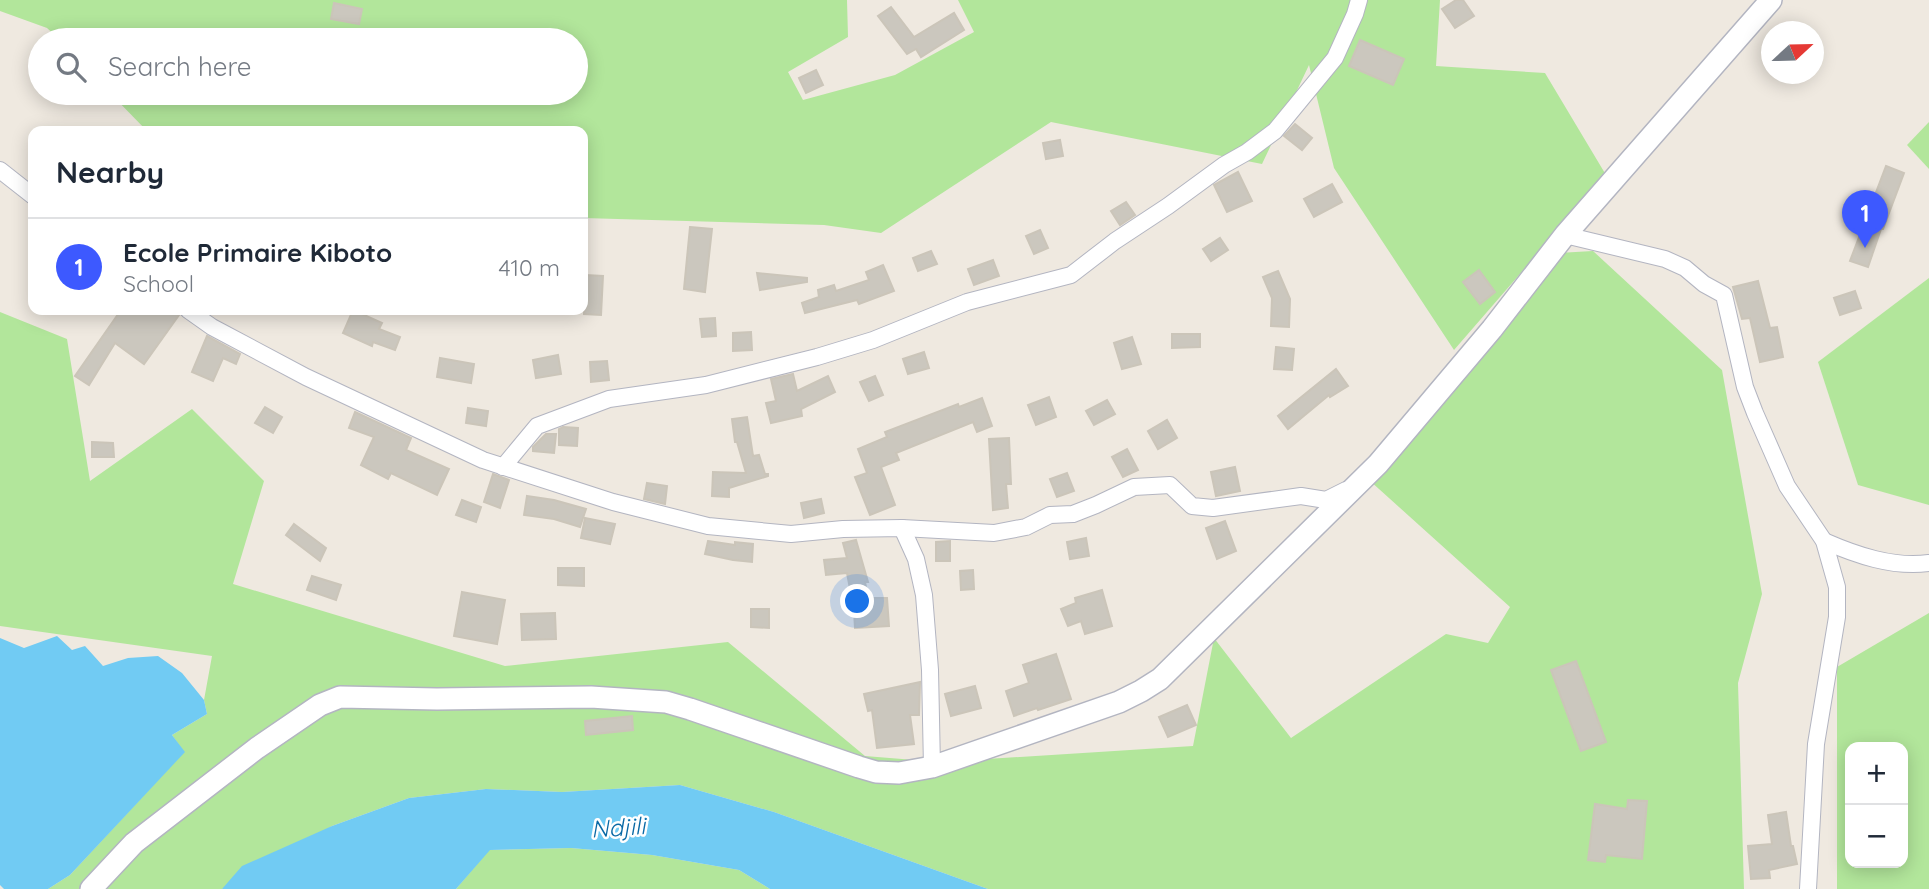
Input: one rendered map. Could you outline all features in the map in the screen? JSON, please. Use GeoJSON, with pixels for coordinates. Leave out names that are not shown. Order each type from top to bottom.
{"type":"FeatureCollection","features":[{"type":"Feature","properties":{"kind":"street"},"geometry":{"type":"LineString","coordinates":[[503,467],[537,426],[608,399],[706,385],[817,357],[873,340],[967,302],[1071,275],[1115,241],[1275,131],[1335,58],[1359,0]]}},
{"type":"Feature","properties":{"kind":"street"},"geometry":{"type":"LineString","coordinates":[[91,889],[134,843],[247,756],[320,705],[340,697],[438,699],[591,696],[666,702],[868,769],[899,773],[932,767],[1119,702],[1160,679],[1378,464],[1492,329],[1565,235],[1771,0]]}},
{"type":"Feature","properties":{"kind":"street"},"geometry":{"type":"LineString","coordinates":[[0,170],[28,192]]}},
{"type":"Feature","properties":{"kind":"street"},"geometry":{"type":"LineString","coordinates":[[1565,235],[1665,259],[1685,268],[1704,284],[1724,295],[1745,387],[1755,413],[1787,486],[1824,541],[1837,587],[1837,617],[1816,744],[1808,889]]}},
{"type":"Feature","properties":{"kind":"street"},"geometry":{"type":"LineString","coordinates":[[195,315],[212,327],[306,377],[471,455],[613,502],[708,526],[790,534],[843,529],[902,528],[994,533],[1026,527],[1050,515],[1073,514],[1134,486],[1170,485],[1192,506],[1213,508],[1301,496],[1326,500],[1351,486],[1378,464]]}},
{"type":"Feature","properties":{"kind":"street"},"geometry":{"type":"LineString","coordinates":[[902,528],[916,559],[924,595],[930,670],[932,767]]}},
{"type":"Feature","properties":{"kind":"street"},"geometry":{"type":"LineString","coordinates":[[1824,541],[1852,553],[1889,562],[1929,563]]}},
{"type":"Feature","properties":{"kind":"green space"},"geometry":{"type":"Polygon","coordinates":[[[0,0],[847,0],[848,37],[788,72],[803,100],[895,75],[974,32],[958,0],[1440,0],[1436,66],[1545,73],[1606,175],[1454,350],[1334,168],[1309,65],[1262,164],[1051,122],[881,233],[824,225],[588,218],[588,126],[142,126],[122,105],[588,105],[588,28],[47,28],[0,11],[0,0]]]}},
{"type":"Feature","properties":{"kind":"green space"},"geometry":{"type":"Polygon","coordinates":[[[1929,122],[1929,169],[1907,145],[1929,122]]]}},
{"type":"Feature","properties":{"kind":"green space"},"geometry":{"type":"Polygon","coordinates":[[[1593,251],[1722,370],[1762,594],[1738,683],[1744,889],[988,889],[774,812],[680,785],[562,792],[486,789],[409,798],[332,826],[222,889],[48,889],[70,875],[184,752],[172,735],[207,714],[204,700],[212,656],[0,626],[0,312],[67,339],[90,481],[192,409],[264,481],[233,584],[505,666],[728,642],[865,756],[939,762],[1193,746],[1214,638],[1291,738],[1446,634],[1488,643],[1510,607],[1369,480],[1558,253],[1593,251]]]}},
{"type":"Feature","properties":{"kind":"green space"},"geometry":{"type":"Polygon","coordinates":[[[1929,278],[1929,505],[1858,485],[1818,362],[1929,278]]]}},
{"type":"Feature","properties":{"kind":"green space"},"geometry":{"type":"Polygon","coordinates":[[[1929,613],[1929,889],[1837,889],[1837,667],[1929,613]]]}},
{"type":"Feature","properties":{"kind":"green space"},"geometry":{"type":"Polygon","coordinates":[[[571,848],[652,855],[739,870],[770,889],[456,889],[489,850],[571,848]]]}},
{"type":"Feature","properties":{"kind":"water"},"geometry":{"type":"Polygon","coordinates":[[[57,636],[72,650],[85,646],[103,666],[128,658],[158,656],[182,673],[204,700],[207,714],[172,735],[185,752],[70,875],[48,889],[4,889],[0,885],[0,638],[24,648],[57,636]]]}},
{"type":"Feature","properties":{"kind":"water","name":"Ndjili"},"geometry":{"type":"Polygon","coordinates":[[[680,785],[774,812],[988,889],[770,889],[739,870],[652,855],[571,848],[490,850],[456,889],[222,889],[242,866],[332,826],[409,798],[486,789],[562,792],[680,785]]]}},
{"type":"Feature","properties":{"kind":"building"},"geometry":{"type":"Polygon","coordinates":[[[1456,0],[1463,0],[1474,16],[1455,28],[1442,9],[1456,0]]]}},
{"type":"Feature","properties":{"kind":"building"},"geometry":{"type":"Polygon","coordinates":[[[334,3],[362,9],[359,24],[331,19],[334,3]]]}},
{"type":"Feature","properties":{"kind":"building"},"geometry":{"type":"Polygon","coordinates":[[[891,7],[914,37],[954,13],[964,30],[921,57],[916,49],[907,54],[878,16],[891,7]]]}},
{"type":"Feature","properties":{"kind":"building"},"geometry":{"type":"Polygon","coordinates":[[[1360,40],[1404,59],[1393,85],[1349,66],[1360,40]]]}},
{"type":"Feature","properties":{"kind":"building"},"geometry":{"type":"Polygon","coordinates":[[[816,70],[823,85],[806,93],[799,78],[816,70]]]}},
{"type":"Feature","properties":{"kind":"building"},"geometry":{"type":"Polygon","coordinates":[[[1295,124],[1312,138],[1302,150],[1284,136],[1295,124]]]}},
{"type":"Feature","properties":{"kind":"building"},"geometry":{"type":"Polygon","coordinates":[[[1060,140],[1063,156],[1046,159],[1043,143],[1060,140]]]}},
{"type":"Feature","properties":{"kind":"building"},"geometry":{"type":"Polygon","coordinates":[[[1886,166],[1904,173],[1868,267],[1850,261],[1886,166]]]}},
{"type":"Feature","properties":{"kind":"building"},"geometry":{"type":"Polygon","coordinates":[[[1238,172],[1252,201],[1227,212],[1214,185],[1238,172]]]}},
{"type":"Feature","properties":{"kind":"building"},"geometry":{"type":"Polygon","coordinates":[[[1332,184],[1342,202],[1314,217],[1304,199],[1332,184]]]}},
{"type":"Feature","properties":{"kind":"building"},"geometry":{"type":"Polygon","coordinates":[[[1126,202],[1135,215],[1120,225],[1111,211],[1126,202]]]}},
{"type":"Feature","properties":{"kind":"building"},"geometry":{"type":"Polygon","coordinates":[[[690,227],[712,229],[705,292],[684,289],[690,227]]]}},
{"type":"Feature","properties":{"kind":"building"},"geometry":{"type":"Polygon","coordinates":[[[1040,230],[1048,248],[1034,254],[1026,236],[1040,230]]]}},
{"type":"Feature","properties":{"kind":"building"},"geometry":{"type":"Polygon","coordinates":[[[1220,238],[1228,250],[1211,261],[1203,249],[1220,238]]]}},
{"type":"Feature","properties":{"kind":"building"},"geometry":{"type":"Polygon","coordinates":[[[931,251],[937,264],[918,271],[913,258],[931,251]]]}},
{"type":"Feature","properties":{"kind":"building"},"geometry":{"type":"Polygon","coordinates":[[[993,260],[999,276],[974,285],[968,269],[993,260]]]}},
{"type":"Feature","properties":{"kind":"building"},"geometry":{"type":"Polygon","coordinates":[[[883,265],[894,291],[859,304],[857,300],[805,313],[802,303],[819,297],[818,290],[834,285],[836,291],[869,280],[866,272],[883,265]]]}},
{"type":"Feature","properties":{"kind":"building"},"geometry":{"type":"Polygon","coordinates":[[[1479,270],[1495,292],[1480,304],[1463,282],[1479,270]]]}},
{"type":"Feature","properties":{"kind":"building"},"geometry":{"type":"Polygon","coordinates":[[[1278,271],[1290,299],[1289,327],[1271,326],[1272,298],[1263,277],[1278,271]]]}},
{"type":"Feature","properties":{"kind":"building"},"geometry":{"type":"Polygon","coordinates":[[[757,273],[807,278],[807,282],[760,290],[757,273]]]}},
{"type":"Feature","properties":{"kind":"building"},"geometry":{"type":"Polygon","coordinates":[[[588,275],[603,276],[601,315],[588,314],[588,275]]]}},
{"type":"Feature","properties":{"kind":"building"},"geometry":{"type":"Polygon","coordinates":[[[1758,281],[1770,328],[1777,327],[1783,357],[1760,362],[1750,318],[1742,319],[1733,287],[1758,281]]]}},
{"type":"Feature","properties":{"kind":"building"},"geometry":{"type":"Polygon","coordinates":[[[1855,291],[1861,308],[1840,315],[1834,298],[1855,291]]]}},
{"type":"Feature","properties":{"kind":"building"},"geometry":{"type":"Polygon","coordinates":[[[118,315],[179,315],[144,364],[115,343],[89,385],[75,376],[118,315]]]}},
{"type":"Feature","properties":{"kind":"building"},"geometry":{"type":"Polygon","coordinates":[[[351,315],[364,315],[382,323],[379,329],[400,337],[395,350],[373,342],[372,346],[343,333],[351,315]]]}},
{"type":"Feature","properties":{"kind":"building"},"geometry":{"type":"Polygon","coordinates":[[[715,318],[716,336],[702,337],[700,319],[715,318]]]}},
{"type":"Feature","properties":{"kind":"building"},"geometry":{"type":"Polygon","coordinates":[[[751,332],[752,350],[733,351],[733,333],[751,332]]]}},
{"type":"Feature","properties":{"kind":"building"},"geometry":{"type":"Polygon","coordinates":[[[1172,334],[1200,334],[1200,347],[1172,348],[1172,334]]]}},
{"type":"Feature","properties":{"kind":"building"},"geometry":{"type":"Polygon","coordinates":[[[207,336],[240,354],[236,364],[223,358],[213,381],[192,372],[207,336]]]}},
{"type":"Feature","properties":{"kind":"building"},"geometry":{"type":"Polygon","coordinates":[[[1132,337],[1141,364],[1122,369],[1114,343],[1132,337]]]}},
{"type":"Feature","properties":{"kind":"building"},"geometry":{"type":"Polygon","coordinates":[[[1276,347],[1294,349],[1292,370],[1274,369],[1276,347]]]}},
{"type":"Feature","properties":{"kind":"building"},"geometry":{"type":"Polygon","coordinates":[[[924,352],[929,368],[908,374],[903,359],[924,352]]]}},
{"type":"Feature","properties":{"kind":"building"},"geometry":{"type":"Polygon","coordinates":[[[558,355],[561,374],[536,378],[533,360],[558,355]]]}},
{"type":"Feature","properties":{"kind":"building"},"geometry":{"type":"Polygon","coordinates":[[[440,358],[474,364],[471,383],[437,377],[440,358]]]}},
{"type":"Feature","properties":{"kind":"building"},"geometry":{"type":"Polygon","coordinates":[[[607,361],[609,380],[591,382],[590,362],[607,361]]]}},
{"type":"Feature","properties":{"kind":"building"},"geometry":{"type":"Polygon","coordinates":[[[1336,369],[1348,386],[1330,397],[1329,395],[1288,429],[1278,416],[1336,369]]]}},
{"type":"Feature","properties":{"kind":"building"},"geometry":{"type":"Polygon","coordinates":[[[793,374],[797,391],[828,376],[835,392],[801,409],[802,416],[771,423],[766,403],[776,401],[771,379],[793,374]]]}},
{"type":"Feature","properties":{"kind":"building"},"geometry":{"type":"Polygon","coordinates":[[[875,376],[883,395],[869,401],[860,382],[875,376]]]}},
{"type":"Feature","properties":{"kind":"building"},"geometry":{"type":"Polygon","coordinates":[[[1049,397],[1056,417],[1036,425],[1028,405],[1049,397]]]}},
{"type":"Feature","properties":{"kind":"building"},"geometry":{"type":"Polygon","coordinates":[[[982,398],[992,426],[977,432],[973,422],[896,453],[899,460],[881,467],[895,505],[870,515],[855,477],[867,473],[858,449],[887,437],[885,432],[958,404],[959,407],[982,398]]]}},
{"type":"Feature","properties":{"kind":"building"},"geometry":{"type":"Polygon","coordinates":[[[1107,400],[1115,414],[1094,425],[1086,411],[1107,400]]]}},
{"type":"Feature","properties":{"kind":"building"},"geometry":{"type":"Polygon","coordinates":[[[265,407],[282,417],[273,433],[255,423],[265,407]]]}},
{"type":"Feature","properties":{"kind":"building"},"geometry":{"type":"Polygon","coordinates":[[[468,408],[488,411],[486,426],[466,423],[468,408]]]}},
{"type":"Feature","properties":{"kind":"building"},"geometry":{"type":"Polygon","coordinates":[[[355,412],[411,438],[406,450],[449,469],[437,495],[391,473],[388,479],[361,465],[374,437],[349,428],[355,412]]]}},
{"type":"Feature","properties":{"kind":"building"},"geometry":{"type":"Polygon","coordinates":[[[747,417],[753,456],[759,455],[768,476],[729,488],[729,497],[712,496],[713,472],[746,473],[735,442],[732,419],[747,417]]]}},
{"type":"Feature","properties":{"kind":"building"},"geometry":{"type":"Polygon","coordinates":[[[1167,420],[1177,438],[1158,449],[1148,431],[1167,420]]]}},
{"type":"Feature","properties":{"kind":"building"},"geometry":{"type":"Polygon","coordinates":[[[578,428],[577,446],[559,445],[559,429],[578,428]]]}},
{"type":"Feature","properties":{"kind":"building"},"geometry":{"type":"Polygon","coordinates":[[[546,434],[556,434],[554,453],[533,451],[533,447],[546,434]]]}},
{"type":"Feature","properties":{"kind":"building"},"geometry":{"type":"Polygon","coordinates":[[[1009,438],[1011,484],[1006,484],[1008,508],[993,510],[989,439],[1009,438]]]}},
{"type":"Feature","properties":{"kind":"building"},"geometry":{"type":"Polygon","coordinates":[[[92,442],[113,443],[114,457],[92,457],[92,442]]]}},
{"type":"Feature","properties":{"kind":"building"},"geometry":{"type":"Polygon","coordinates":[[[1127,449],[1138,470],[1123,477],[1112,457],[1127,449]]]}},
{"type":"Feature","properties":{"kind":"building"},"geometry":{"type":"Polygon","coordinates":[[[1235,467],[1240,491],[1216,496],[1211,472],[1235,467]]]}},
{"type":"Feature","properties":{"kind":"building"},"geometry":{"type":"Polygon","coordinates":[[[1067,473],[1074,491],[1057,497],[1050,479],[1067,473]]]}},
{"type":"Feature","properties":{"kind":"building"},"geometry":{"type":"Polygon","coordinates":[[[493,474],[509,480],[500,508],[484,502],[493,474]]]}},
{"type":"Feature","properties":{"kind":"building"},"geometry":{"type":"Polygon","coordinates":[[[647,483],[667,486],[665,504],[644,499],[647,483]]]}},
{"type":"Feature","properties":{"kind":"building"},"geometry":{"type":"Polygon","coordinates":[[[527,496],[586,509],[580,527],[554,519],[524,515],[527,496]]]}},
{"type":"Feature","properties":{"kind":"building"},"geometry":{"type":"Polygon","coordinates":[[[821,499],[824,513],[804,518],[801,503],[821,499]]]}},
{"type":"Feature","properties":{"kind":"building"},"geometry":{"type":"Polygon","coordinates":[[[462,500],[481,507],[476,522],[456,515],[462,500]]]}},
{"type":"Feature","properties":{"kind":"building"},"geometry":{"type":"Polygon","coordinates":[[[585,518],[615,524],[610,544],[581,538],[585,518]]]}},
{"type":"Feature","properties":{"kind":"building"},"geometry":{"type":"Polygon","coordinates":[[[1225,521],[1236,551],[1217,559],[1206,528],[1225,521]]]}},
{"type":"Feature","properties":{"kind":"building"},"geometry":{"type":"Polygon","coordinates":[[[294,524],[326,548],[320,561],[286,535],[294,524]]]}},
{"type":"Feature","properties":{"kind":"building"},"geometry":{"type":"Polygon","coordinates":[[[1086,538],[1089,556],[1070,559],[1067,542],[1086,538]]]}},
{"type":"Feature","properties":{"kind":"building"},"geometry":{"type":"Polygon","coordinates":[[[856,540],[868,582],[865,582],[868,598],[887,598],[889,626],[855,628],[853,593],[851,594],[847,573],[826,575],[824,560],[847,558],[843,543],[856,540]]]}},
{"type":"Feature","properties":{"kind":"building"},"geometry":{"type":"Polygon","coordinates":[[[708,541],[735,545],[735,542],[753,544],[752,562],[705,554],[708,541]]]}},
{"type":"Feature","properties":{"kind":"building"},"geometry":{"type":"Polygon","coordinates":[[[950,541],[950,561],[936,561],[936,542],[950,541]]]}},
{"type":"Feature","properties":{"kind":"building"},"geometry":{"type":"Polygon","coordinates":[[[558,568],[584,568],[584,586],[558,585],[558,568]]]}},
{"type":"Feature","properties":{"kind":"building"},"geometry":{"type":"Polygon","coordinates":[[[973,570],[974,589],[961,590],[960,571],[973,570]]]}},
{"type":"Feature","properties":{"kind":"building"},"geometry":{"type":"Polygon","coordinates":[[[312,576],[341,585],[336,600],[307,590],[312,576]]]}},
{"type":"Feature","properties":{"kind":"building"},"geometry":{"type":"Polygon","coordinates":[[[1102,590],[1112,626],[1085,634],[1081,621],[1068,626],[1061,609],[1076,603],[1075,598],[1102,590]]]}},
{"type":"Feature","properties":{"kind":"building"},"geometry":{"type":"Polygon","coordinates":[[[462,592],[505,600],[497,644],[454,636],[462,592]]]}},
{"type":"Feature","properties":{"kind":"building"},"geometry":{"type":"Polygon","coordinates":[[[751,609],[769,609],[769,628],[751,627],[751,609]]]}},
{"type":"Feature","properties":{"kind":"building"},"geometry":{"type":"Polygon","coordinates":[[[555,613],[556,639],[522,640],[521,614],[555,613]]]}},
{"type":"Feature","properties":{"kind":"building"},"geometry":{"type":"Polygon","coordinates":[[[1056,654],[1071,699],[1014,716],[1006,691],[1029,683],[1023,665],[1056,654]]]}},
{"type":"Feature","properties":{"kind":"building"},"geometry":{"type":"Polygon","coordinates":[[[1576,661],[1606,742],[1581,751],[1551,670],[1576,661]]]}},
{"type":"Feature","properties":{"kind":"building"},"geometry":{"type":"Polygon","coordinates":[[[920,682],[919,715],[910,715],[914,744],[877,748],[872,710],[868,711],[864,694],[920,682]]]}},
{"type":"Feature","properties":{"kind":"building"},"geometry":{"type":"Polygon","coordinates":[[[975,686],[981,708],[951,716],[945,694],[975,686]]]}},
{"type":"Feature","properties":{"kind":"building"},"geometry":{"type":"Polygon","coordinates":[[[1187,705],[1196,725],[1168,737],[1159,717],[1187,705]]]}},
{"type":"Feature","properties":{"kind":"building"},"geometry":{"type":"Polygon","coordinates":[[[632,716],[633,730],[586,735],[585,721],[632,716]]]}},
{"type":"Feature","properties":{"kind":"building"},"geometry":{"type":"Polygon","coordinates":[[[1628,800],[1647,801],[1642,859],[1606,855],[1605,862],[1588,860],[1595,804],[1627,809],[1628,800]]]}},
{"type":"Feature","properties":{"kind":"building"},"geometry":{"type":"Polygon","coordinates":[[[1786,812],[1791,846],[1797,864],[1769,870],[1770,878],[1751,879],[1748,846],[1772,844],[1768,815],[1786,812]]]}},
{"type":"Feature","properties":{"kind":"place","name":"Ecole Primaire Kiboto"},"geometry":{"type":"Point","coordinates":[1865,248]}}]}
